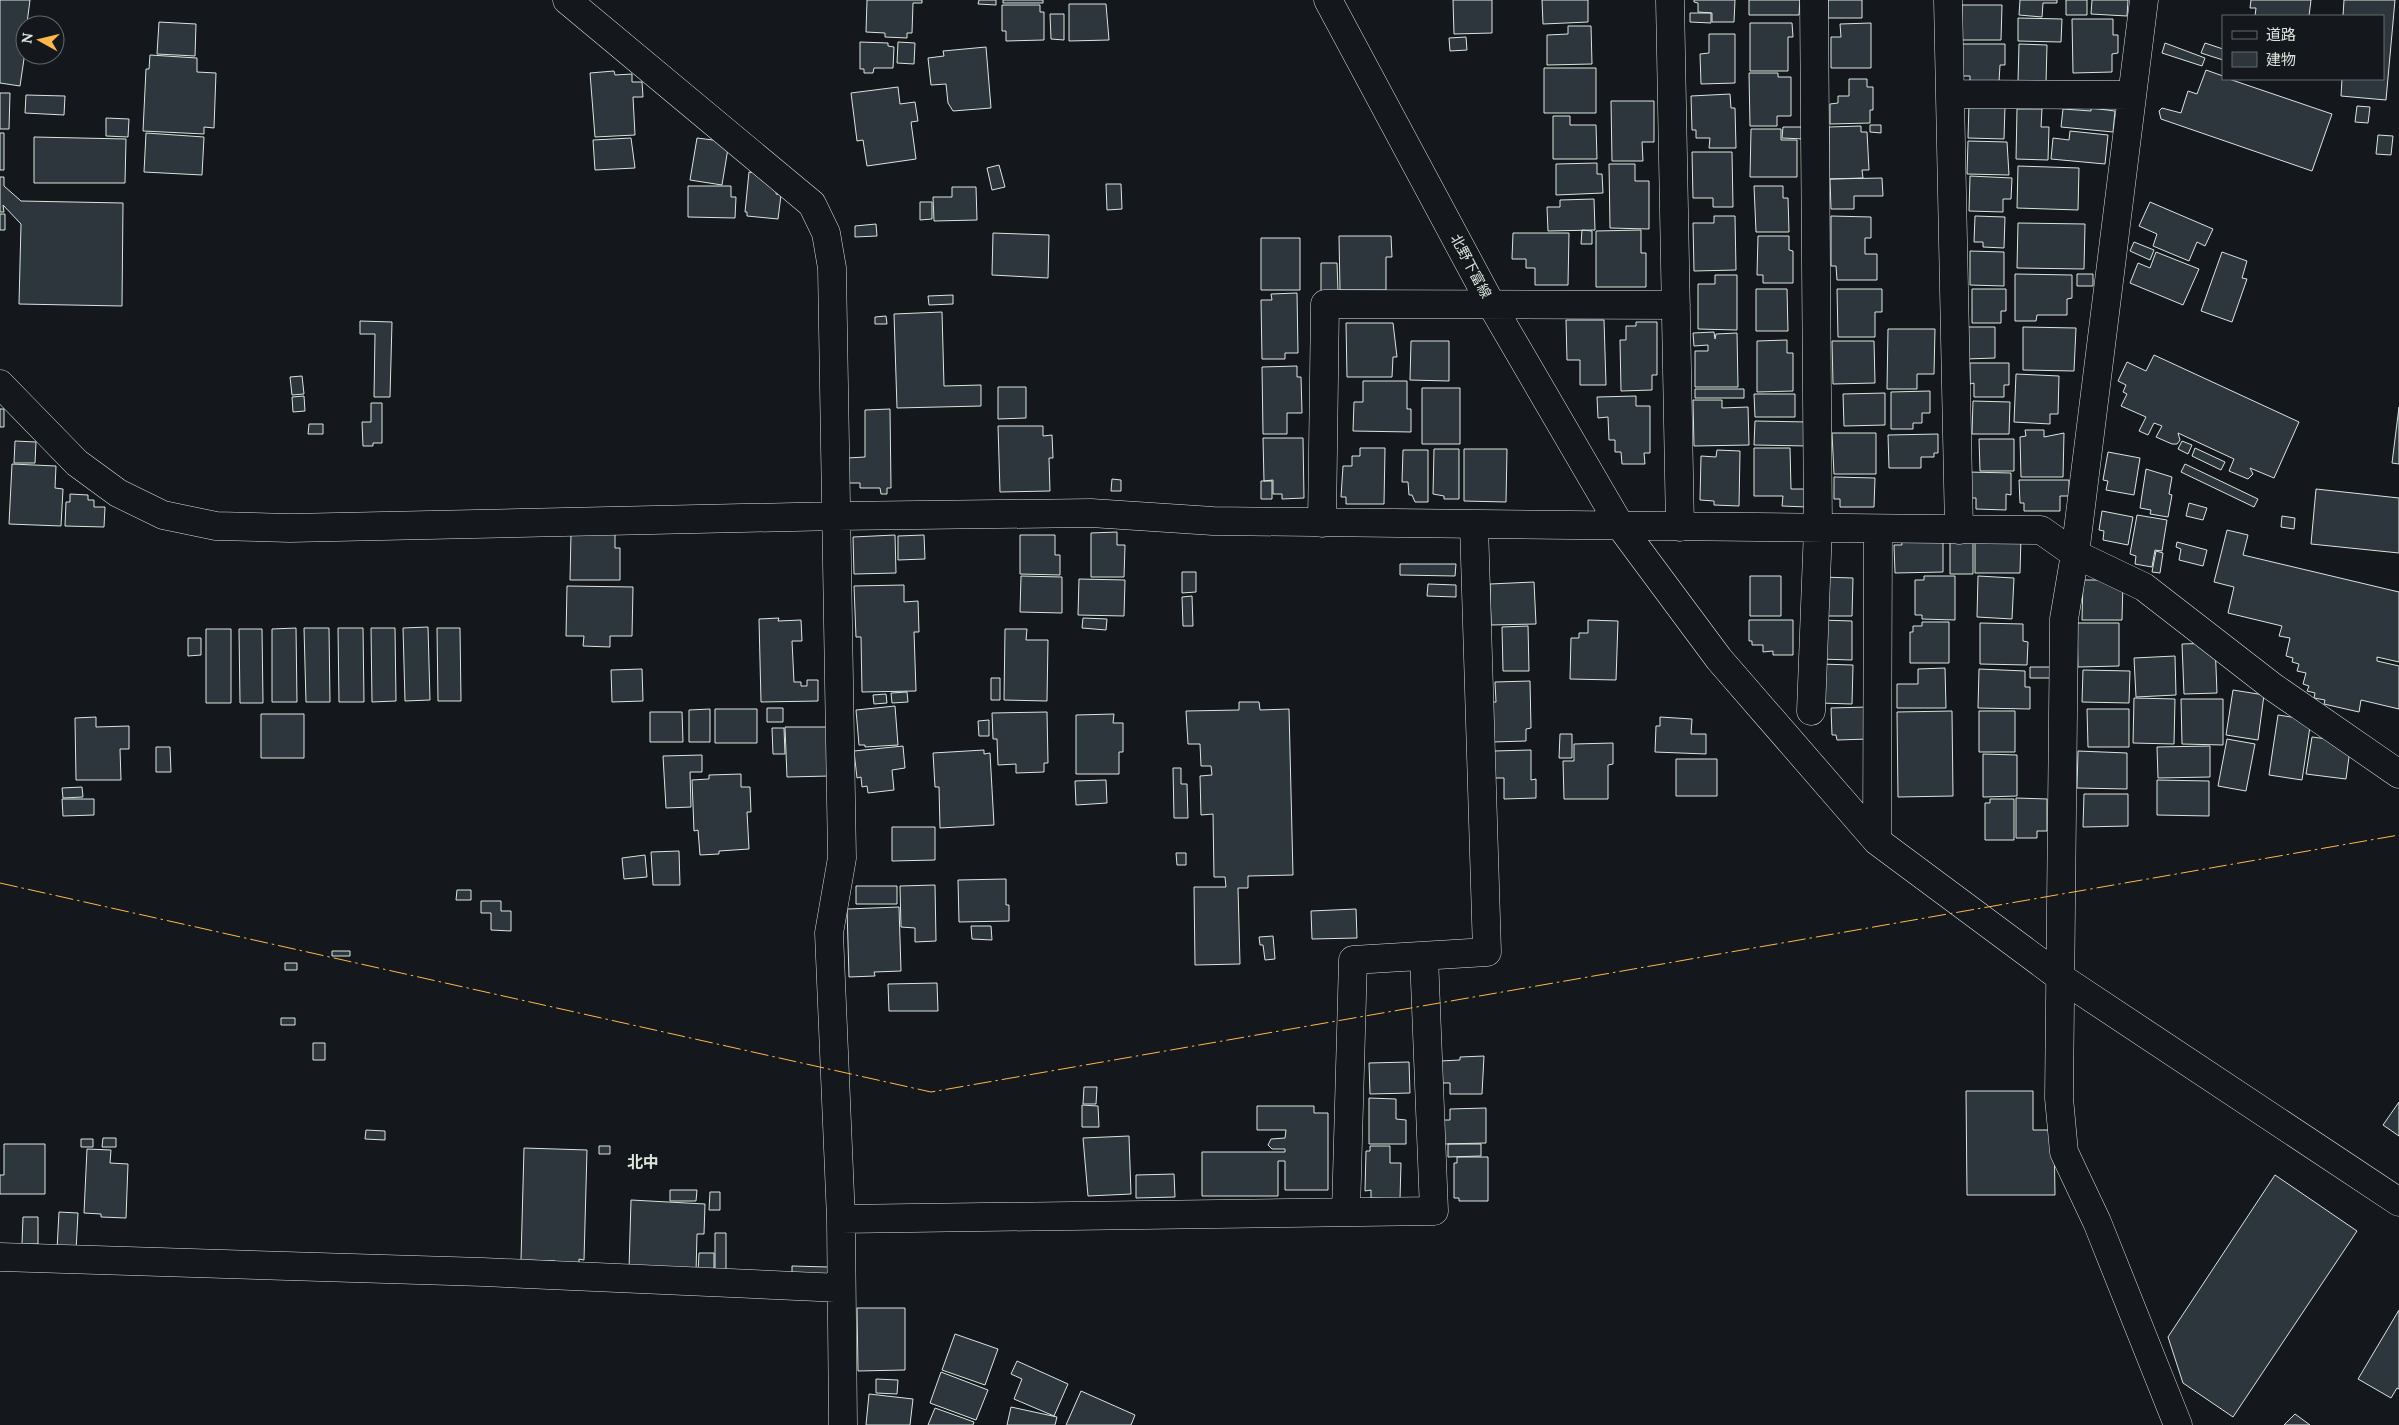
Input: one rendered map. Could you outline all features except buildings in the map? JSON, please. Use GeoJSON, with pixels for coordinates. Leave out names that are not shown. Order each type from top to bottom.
{"type":"FeatureCollection","features":[{"type":"Feature","properties":{"kind":"street"},"geometry":{"type":"LineString","coordinates":[[567,0],[812,204],[826,233],[832,268],[838,516],[842,858],[829,933],[841,1219],[843,1425]]}},
{"type":"Feature","properties":{"kind":"street","name":"北野下富線"},"geometry":{"type":"LineString","coordinates":[[1328,0],[1491,304],[1622,527],[1718,659],[1877,841],[2060,977],[2399,1202]]}},
{"type":"Feature","properties":{"kind":"street"},"geometry":{"type":"LineString","coordinates":[[1670,0],[1680,527]]}},
{"type":"Feature","properties":{"kind":"street"},"geometry":{"type":"LineString","coordinates":[[1811,711],[1818,528],[1814,0]]}},
{"type":"Feature","properties":{"kind":"street"},"geometry":{"type":"LineString","coordinates":[[1948,0],[1959,530]]}},
{"type":"Feature","properties":{"kind":"street"},"geometry":{"type":"LineString","coordinates":[[2144,0],[2076,554],[2064,619],[2059,1098],[2064,1152],[2097,1222],[2178,1425]]}},
{"type":"Feature","properties":{"kind":"street"},"geometry":{"type":"LineString","coordinates":[[1950,94],[2132,95]]}},
{"type":"Feature","properties":{"kind":"street"},"geometry":{"type":"LineString","coordinates":[[1322,523],[1325,304],[1676,305]]}},
{"type":"Feature","properties":{"kind":"street"},"geometry":{"type":"LineString","coordinates":[[0,384],[77,464],[118,493],[163,515],[216,526],[290,528],[838,516],[1090,514],[1213,521],[1322,523],[2041,530],[2076,554],[2144,587],[2273,687],[2399,774]]}},
{"type":"Feature","properties":{"kind":"street"},"geometry":{"type":"LineString","coordinates":[[1346,1212],[1353,960],[1487,952],[1474,525]]}},
{"type":"Feature","properties":{"kind":"street"},"geometry":{"type":"LineString","coordinates":[[1877,841],[1878,529]]}},
{"type":"Feature","properties":{"kind":"street"},"geometry":{"type":"LineString","coordinates":[[841,1219],[1434,1211],[1424,956]]}},
{"type":"Feature","properties":{"kind":"street"},"geometry":{"type":"LineString","coordinates":[[0,1257],[483,1272],[842,1288]]}},
{"type":"Feature","properties":{"kind":"power"},"geometry":{"type":"LineString","coordinates":[[0,883],[931,1092],[2399,835]]}},
{"type":"Feature","properties":{"kind":"district","name":"北中"},"geometry":{"type":"Point","coordinates":[643,1162]}}]}
